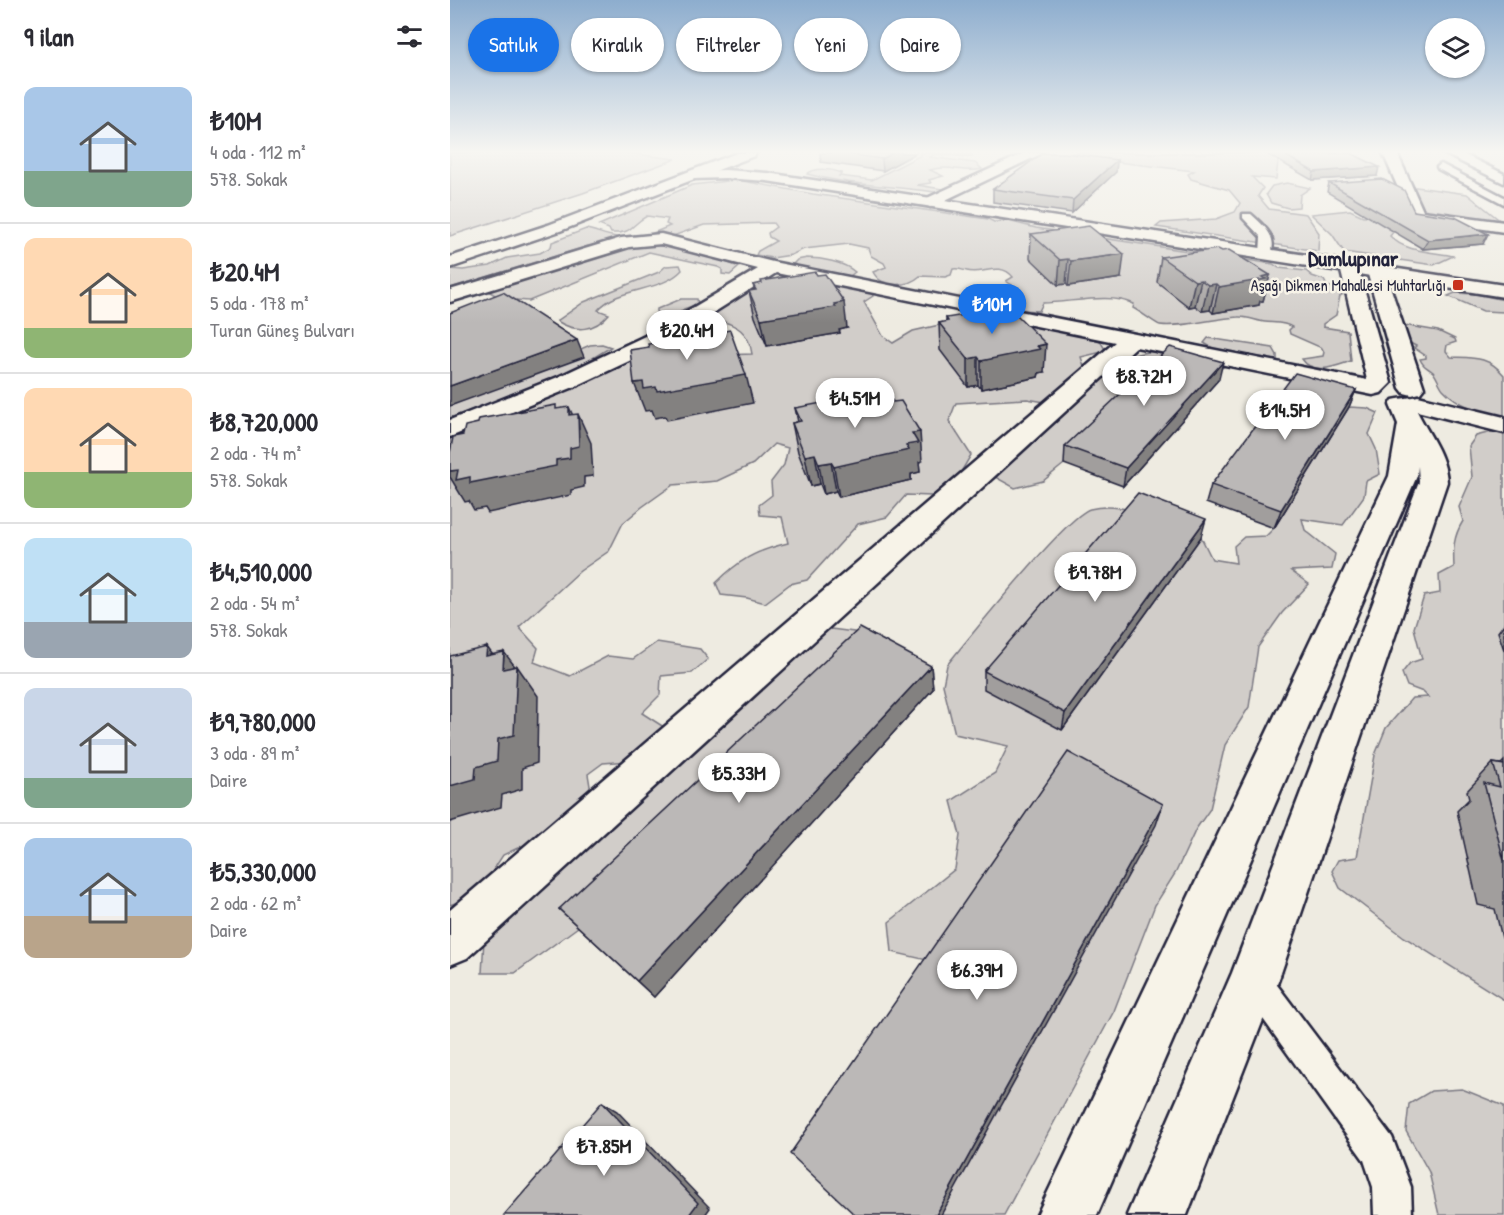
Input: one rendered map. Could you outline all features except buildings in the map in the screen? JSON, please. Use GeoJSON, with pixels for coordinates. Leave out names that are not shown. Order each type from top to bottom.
{"type":"FeatureCollection","features":[{"type":"Feature","properties":{"kind":"street"},"geometry":{"type":"LineString","coordinates":[[450,247],[560,210]]}},
{"type":"Feature","properties":{"kind":"street"},"geometry":{"type":"LineString","coordinates":[[450,263],[602,210]]}},
{"type":"Feature","properties":{"kind":"street"},"geometry":{"type":"LineString","coordinates":[[980,210],[1504,291]]}},
{"type":"Feature","properties":{"kind":"street"},"geometry":{"type":"LineString","coordinates":[[1415,210],[1417,214],[1504,227]]}},
{"type":"Feature","properties":{"kind":"street"},"geometry":{"type":"LineString","coordinates":[[450,296],[639,239],[674,241],[773,267],[1131,340],[1376,386]]}},
{"type":"Feature","properties":{"kind":"street"},"geometry":{"type":"LineString","coordinates":[[450,429],[566,382],[653,341],[773,267]]}},
{"type":"Feature","properties":{"kind":"street"},"geometry":{"type":"LineString","coordinates":[[1349,267],[1376,386],[1375,395],[1380,399],[1504,425]]}},
{"type":"Feature","properties":{"kind":"street"},"geometry":{"type":"LineString","coordinates":[[1157,1215],[1254,979],[1433,482],[1433,465],[1410,405],[1376,271]]}},
{"type":"Feature","properties":{"kind":"street"},"geometry":{"type":"LineString","coordinates":[[450,941],[1131,340]]}},
{"type":"Feature","properties":{"kind":"street"},"geometry":{"type":"LineString","coordinates":[[1066,1215],[1403,476],[1410,405]]}},
{"type":"Feature","properties":{"kind":"lane"},"geometry":{"type":"LineString","coordinates":[[1247,216],[1267,235],[1269,243],[1266,254]]}},
{"type":"Feature","properties":{"kind":"lane"},"geometry":{"type":"LineString","coordinates":[[1254,979],[1379,1150],[1392,1187],[1393,1215]]}},
{"type":"Feature","properties":{"kind":"shaded area"},"geometry":{"type":"Polygon","coordinates":[[[450,210],[531,210],[450,236],[450,210]]]}},
{"type":"Feature","properties":{"kind":"shaded area"},"geometry":{"type":"Polygon","coordinates":[[[635,210],[923,210],[988,219],[994,222],[1008,221],[1036,228],[1273,264],[1279,268],[1306,271],[1324,280],[1327,286],[1343,290],[1345,293],[1340,296],[1336,315],[1323,324],[1323,327],[1348,331],[1351,361],[1325,368],[1312,367],[1302,359],[1323,356],[1322,348],[1290,334],[1289,330],[1292,327],[1283,323],[1244,317],[1169,326],[1160,325],[1133,308],[1134,304],[1102,298],[1043,303],[1039,311],[1021,310],[1012,305],[1012,301],[1019,297],[1019,291],[1006,281],[1013,277],[1003,270],[973,272],[953,269],[951,275],[945,277],[920,276],[902,284],[889,284],[877,278],[873,272],[886,267],[884,263],[871,256],[868,248],[849,244],[804,249],[791,255],[772,258],[756,255],[758,251],[776,241],[769,237],[768,233],[776,227],[773,223],[704,225],[673,236],[653,233],[670,226],[666,224],[668,219],[647,216],[628,230],[618,233],[611,233],[609,229],[599,225],[635,210]]]}},
{"type":"Feature","properties":{"kind":"shaded area"},"geometry":{"type":"Polygon","coordinates":[[[1236,210],[1274,210],[1306,214],[1319,233],[1318,251],[1156,227],[1161,223],[1216,219],[1236,210]]]}},
{"type":"Feature","properties":{"kind":"shaded area"},"geometry":{"type":"Polygon","coordinates":[[[1350,210],[1363,216],[1396,215],[1394,231],[1390,236],[1396,241],[1411,248],[1453,256],[1434,265],[1344,252],[1332,234],[1311,214],[1350,210]]]}},
{"type":"Feature","properties":{"kind":"shaded area"},"geometry":{"type":"Polygon","coordinates":[[[1423,210],[1487,210],[1502,222],[1438,216],[1423,210]]]}},
{"type":"Feature","properties":{"kind":"shaded area"},"geometry":{"type":"Polygon","coordinates":[[[586,229],[618,237],[621,241],[604,247],[588,246],[450,288],[450,269],[463,270],[490,266],[507,258],[540,253],[551,247],[552,242],[586,229]]]}},
{"type":"Feature","properties":{"kind":"shaded area"},"geometry":{"type":"Polygon","coordinates":[[[653,245],[696,251],[739,267],[730,275],[722,274],[722,269],[718,267],[649,252],[529,301],[502,299],[488,291],[494,286],[629,247],[653,245]]]}},
{"type":"Feature","properties":{"kind":"shaded area"},"geometry":{"type":"Polygon","coordinates":[[[807,258],[832,261],[855,272],[850,276],[795,267],[793,264],[797,260],[807,258]]]}},
{"type":"Feature","properties":{"kind":"shaded area"},"geometry":{"type":"Polygon","coordinates":[[[680,265],[682,270],[663,283],[606,302],[598,310],[609,314],[598,324],[578,329],[557,321],[584,302],[659,272],[666,266],[680,265]]]}},
{"type":"Feature","properties":{"kind":"shaded area"},"geometry":{"type":"Polygon","coordinates":[[[789,276],[871,291],[873,296],[864,302],[883,336],[893,343],[913,331],[983,315],[1099,339],[1106,351],[1081,357],[1084,366],[1107,373],[1119,362],[1145,352],[1175,353],[1219,362],[1225,366],[1064,464],[1043,481],[1015,488],[995,477],[998,469],[1069,406],[1027,399],[956,403],[949,421],[971,455],[955,482],[932,496],[906,495],[887,517],[858,524],[807,580],[790,584],[765,603],[721,595],[716,583],[748,557],[788,543],[782,517],[760,515],[759,505],[772,495],[771,482],[784,465],[788,448],[774,444],[753,464],[717,481],[673,485],[623,523],[609,551],[580,571],[519,627],[538,648],[534,662],[570,676],[608,656],[633,659],[657,642],[700,649],[708,659],[692,673],[661,676],[660,695],[642,713],[670,731],[642,760],[603,763],[588,774],[592,798],[549,833],[503,855],[477,895],[450,905],[450,436],[628,358],[752,354],[748,340],[741,330],[716,320],[713,312],[739,294],[758,285],[789,276]]]}},
{"type":"Feature","properties":{"kind":"shaded area"},"geometry":{"type":"Polygon","coordinates":[[[1455,293],[1476,294],[1504,300],[1504,312],[1483,311],[1448,296],[1455,293]]]}},
{"type":"Feature","properties":{"kind":"shaded area"},"geometry":{"type":"Polygon","coordinates":[[[681,299],[697,299],[698,304],[684,309],[677,315],[657,314],[657,309],[681,299]]]}},
{"type":"Feature","properties":{"kind":"shaded area"},"geometry":{"type":"Polygon","coordinates":[[[1409,326],[1438,331],[1455,339],[1456,342],[1447,345],[1446,351],[1451,357],[1480,359],[1498,369],[1504,375],[1504,418],[1471,408],[1449,395],[1433,372],[1421,362],[1420,359],[1426,356],[1408,342],[1402,328],[1409,326]]]}},
{"type":"Feature","properties":{"kind":"shaded area"},"geometry":{"type":"Polygon","coordinates":[[[1208,338],[1273,348],[1277,360],[1216,350],[1204,343],[1208,338]]]}},
{"type":"Feature","properties":{"kind":"shaded area"},"geometry":{"type":"Polygon","coordinates":[[[602,344],[611,347],[565,375],[450,418],[450,406],[590,345],[602,344]]]}},
{"type":"Feature","properties":{"kind":"shaded area"},"geometry":{"type":"Polygon","coordinates":[[[1349,407],[1367,408],[1378,413],[1369,434],[1376,449],[1380,474],[1366,481],[1364,496],[1343,525],[1302,519],[1305,530],[1335,554],[1332,569],[1291,571],[1309,584],[1282,613],[1258,647],[1249,707],[1225,745],[1210,809],[1196,829],[1176,872],[1155,905],[1114,1011],[1004,1215],[941,1215],[936,962],[892,952],[889,922],[955,869],[960,835],[951,801],[995,773],[1008,746],[955,734],[943,685],[947,665],[1061,532],[1078,516],[1090,509],[1118,508],[1147,515],[1201,537],[1212,559],[1236,563],[1234,546],[1244,537],[1266,536],[1274,528],[1349,407]]]}},
{"type":"Feature","properties":{"kind":"shaded area"},"geometry":{"type":"Polygon","coordinates":[[[1504,431],[1504,1000],[1404,937],[1340,888],[1332,871],[1338,860],[1357,857],[1375,755],[1386,728],[1412,698],[1428,697],[1423,692],[1407,686],[1402,673],[1410,663],[1422,659],[1414,628],[1424,596],[1440,593],[1439,575],[1454,567],[1454,543],[1463,521],[1459,507],[1472,477],[1469,446],[1476,436],[1504,431]]]}},
{"type":"Feature","properties":{"kind":"shaded area"},"geometry":{"type":"Polygon","coordinates":[[[831,629],[854,632],[867,641],[578,927],[515,973],[482,973],[484,939],[723,719],[757,694],[767,674],[818,633],[831,629]]]}},
{"type":"Feature","properties":{"kind":"shaded area"},"geometry":{"type":"Polygon","coordinates":[[[1462,1089],[1504,1106],[1504,1215],[1439,1215],[1429,1172],[1406,1131],[1409,1104],[1431,1091],[1462,1089]]]}},
{"type":"Feature","properties":{"kind":"place","name":"Aşağı Dikmen Mahallesi Muhtarlığı"},"geometry":{"type":"Point","coordinates":[1458,285]}},
{"type":"Feature","properties":{"kind":"district","name":"Dumlupınar"},"geometry":{"type":"Point","coordinates":[1353,258]}}]}
